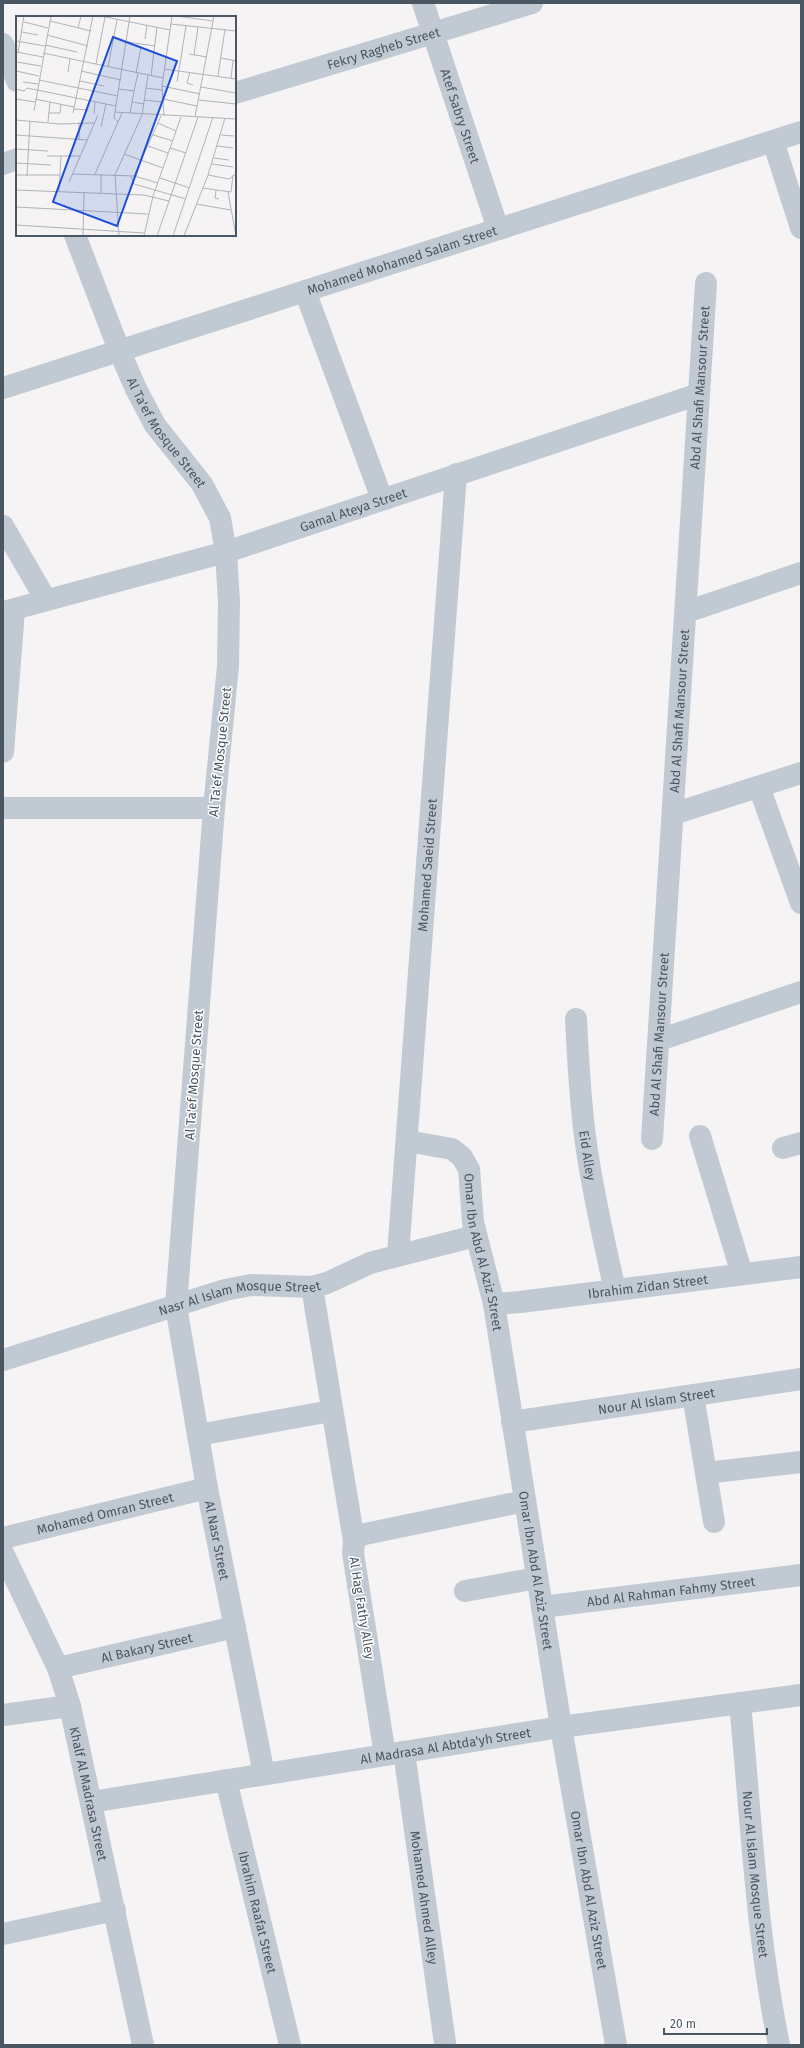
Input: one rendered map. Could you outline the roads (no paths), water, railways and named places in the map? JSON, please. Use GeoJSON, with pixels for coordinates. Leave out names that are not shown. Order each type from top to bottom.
{"type":"FeatureCollection","features":[{"type":"Feature","properties":{"kind":"street","name":"Atef Sabry Street"},"geometry":{"type":"LineString","coordinates":[[423,3],[498,229]]}},
{"type":"Feature","properties":{"kind":"street","name":"Fekry Ragheb Street"},"geometry":{"type":"LineString","coordinates":[[236,93],[532,3]]}},
{"type":"Feature","properties":{"kind":"street"},"geometry":{"type":"LineString","coordinates":[[3,44],[16,78]]}},
{"type":"Feature","properties":{"kind":"street","name":"Mohamed Mohamed Salam Street"},"geometry":{"type":"LineString","coordinates":[[3,388],[801,132]]}},
{"type":"Feature","properties":{"kind":"street"},"geometry":{"type":"LineString","coordinates":[[773,141],[801,228]]}},
{"type":"Feature","properties":{"kind":"street"},"geometry":{"type":"LineString","coordinates":[[3,164],[16,159]]}},
{"type":"Feature","properties":{"kind":"street","name":"Al Ta'ef Mosque Street"},"geometry":{"type":"LineString","coordinates":[[75,236],[119,350],[136,389],[155,425],[202,484],[220,518],[226,552],[229,602],[228,666],[214,808],[176,1306]]}},
{"type":"Feature","properties":{"kind":"street","name":"Abd Al Shafi Mansour Street"},"geometry":{"type":"LineString","coordinates":[[652,1139],[706,283]]}},
{"type":"Feature","properties":{"kind":"street"},"geometry":{"type":"LineString","coordinates":[[305,291],[382,499]]}},
{"type":"Feature","properties":{"kind":"street","name":"Gamal Ateya Street"},"geometry":{"type":"LineString","coordinates":[[8,611],[226,552],[699,394]]}},
{"type":"Feature","properties":{"kind":"street","name":"Mohamed Saeid Street"},"geometry":{"type":"LineString","coordinates":[[398,1255],[456,474]]}},
{"type":"Feature","properties":{"kind":"street"},"geometry":{"type":"LineString","coordinates":[[3,526],[46,600]]}},
{"type":"Feature","properties":{"kind":"street"},"geometry":{"type":"LineString","coordinates":[[686,612],[801,573]]}},
{"type":"Feature","properties":{"kind":"street"},"geometry":{"type":"LineString","coordinates":[[3,752],[8,611]]}},
{"type":"Feature","properties":{"kind":"street"},"geometry":{"type":"LineString","coordinates":[[673,814],[801,773]]}},
{"type":"Feature","properties":{"kind":"street"},"geometry":{"type":"LineString","coordinates":[[759,787],[801,903]]}},
{"type":"Feature","properties":{"kind":"street"},"geometry":{"type":"LineString","coordinates":[[3,808],[214,808]]}},
{"type":"Feature","properties":{"kind":"street"},"geometry":{"type":"LineString","coordinates":[[659,1040],[801,992]]}},
{"type":"Feature","properties":{"kind":"street","name":"Eid Alley"},"geometry":{"type":"LineString","coordinates":[[576,1019],[579,1081],[586,1143],[596,1204],[615,1290]]}},
{"type":"Feature","properties":{"kind":"street"},"geometry":{"type":"LineString","coordinates":[[700,1136],[742,1274]]}},
{"type":"Feature","properties":{"kind":"street","name":"Omar Ibn Abd Al Aziz Street"},"geometry":{"type":"LineString","coordinates":[[407,1141],[452,1149],[462,1157],[469,1169],[475,1236],[484,1263],[494,1304],[524,1501],[616,2045]]}},
{"type":"Feature","properties":{"kind":"street","name":"Nasr Al Islam Mosque Street"},"geometry":{"type":"LineString","coordinates":[[3,1360],[225,1290],[250,1285],[312,1287],[327,1283],[370,1263],[475,1236]]}},
{"type":"Feature","properties":{"kind":"street","name":"Ibrahim Zidan Street"},"geometry":{"type":"LineString","coordinates":[[494,1304],[801,1267]]}},
{"type":"Feature","properties":{"kind":"street"},"geometry":{"type":"LineString","coordinates":[[312,1287],[331,1411],[354,1541]]}},
{"type":"Feature","properties":{"kind":"street","name":"Al Nasr Street"},"geometry":{"type":"LineString","coordinates":[[176,1306],[207,1488],[264,1774]]}},
{"type":"Feature","properties":{"kind":"street","name":"Nour Al Islam Street"},"geometry":{"type":"LineString","coordinates":[[512,1422],[801,1380]]}},
{"type":"Feature","properties":{"kind":"street"},"geometry":{"type":"LineString","coordinates":[[693,1395],[714,1522]]}},
{"type":"Feature","properties":{"kind":"street"},"geometry":{"type":"LineString","coordinates":[[198,1435],[331,1411]]}},
{"type":"Feature","properties":{"kind":"street"},"geometry":{"type":"LineString","coordinates":[[706,1473],[801,1462]]}},
{"type":"Feature","properties":{"kind":"street","name":"Mohamed Omran Street"},"geometry":{"type":"LineString","coordinates":[[3,1538],[207,1488]]}},
{"type":"Feature","properties":{"kind":"street","name":"Al Hag Fathy Alley"},"geometry":{"type":"LineString","coordinates":[[394,1754],[353,1554],[354,1541],[365,1534],[524,1501]]}},
{"type":"Feature","properties":{"kind":"street","name":"Khalf Al Madrasa Street"},"geometry":{"type":"LineString","coordinates":[[3,1553],[8,1575],[58,1668],[70,1706],[92,1802],[143,2045]]}},
{"type":"Feature","properties":{"kind":"street","name":"Abd Al Rahman Fahmy Street"},"geometry":{"type":"LineString","coordinates":[[542,1606],[801,1575]]}},
{"type":"Feature","properties":{"kind":"street"},"geometry":{"type":"LineString","coordinates":[[465,1591],[537,1578]]}},
{"type":"Feature","properties":{"kind":"street","name":"Al Bakary Street"},"geometry":{"type":"LineString","coordinates":[[58,1668],[234,1627]]}},
{"type":"Feature","properties":{"kind":"street","name":"Al Madrasa Al Abtda'yh Street"},"geometry":{"type":"LineString","coordinates":[[92,1802],[562,1727],[801,1695]]}},
{"type":"Feature","properties":{"kind":"street","name":"Nour Al Islam Mosque Street"},"geometry":{"type":"LineString","coordinates":[[740,1703],[762,1942],[770,2001],[779,2045]]}},
{"type":"Feature","properties":{"kind":"street"},"geometry":{"type":"LineString","coordinates":[[3,1715],[70,1706]]}},
{"type":"Feature","properties":{"kind":"street","name":"Mohamed Ahmed Alley"},"geometry":{"type":"LineString","coordinates":[[394,1754],[445,2043]]}},
{"type":"Feature","properties":{"kind":"street","name":"Ibrahim Raafat Street"},"geometry":{"type":"LineString","coordinates":[[226,1780],[290,2045]]}},
{"type":"Feature","properties":{"kind":"street"},"geometry":{"type":"LineString","coordinates":[[3,1934],[115,1910]]}}]}
